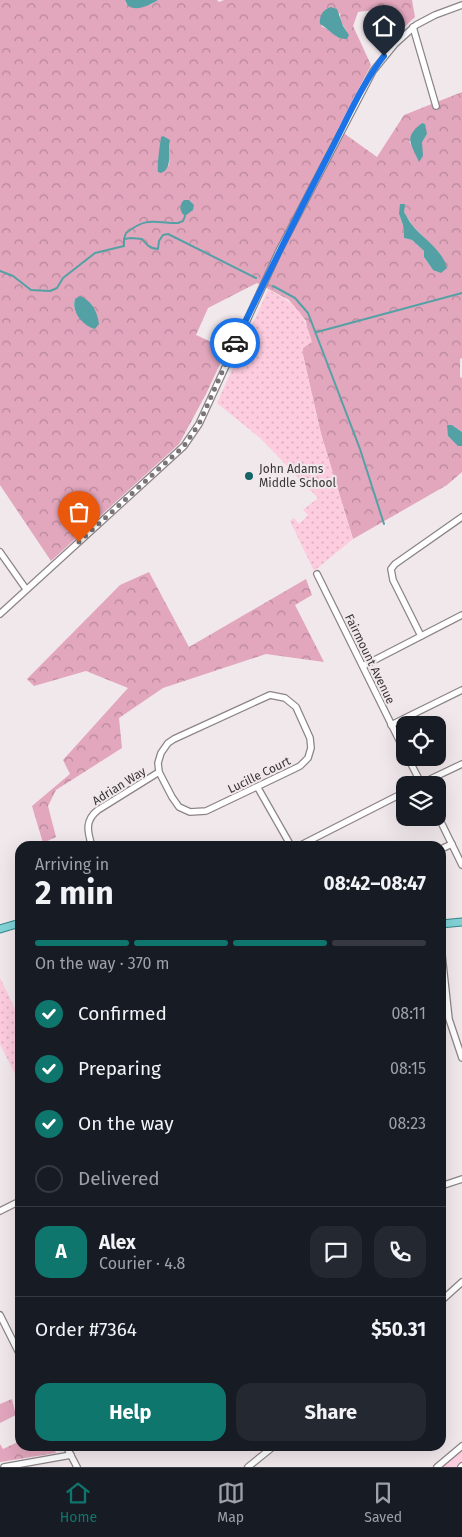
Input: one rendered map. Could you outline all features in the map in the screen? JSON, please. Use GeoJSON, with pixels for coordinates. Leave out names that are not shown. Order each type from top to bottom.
{"type":"FeatureCollection","features":[{"type":"Feature","properties":{"kind":"main road"},"geometry":{"type":"LineString","coordinates":[[446,924],[462,922]]}},
{"type":"Feature","properties":{"kind":"main road"},"geometry":{"type":"LineString","coordinates":[[1,930],[15,925]]}},
{"type":"Feature","properties":{"kind":"street"},"geometry":{"type":"LineString","coordinates":[[0,614],[26,588],[172,458],[193,434],[279,251],[362,91],[384,56],[413,27],[435,15],[462,5]]}},
{"type":"Feature","properties":{"kind":"street"},"geometry":{"type":"LineString","coordinates":[[413,27],[436,106]]}},
{"type":"Feature","properties":{"kind":"street"},"geometry":{"type":"LineString","coordinates":[[421,636],[393,580],[391,570],[395,564],[462,517]]}},
{"type":"Feature","properties":{"kind":"street"},"geometry":{"type":"LineString","coordinates":[[0,552],[26,588]]}},
{"type":"Feature","properties":{"kind":"street","name":"Fairmount Avenue"},"geometry":{"type":"LineString","coordinates":[[317,574],[396,735]]}},
{"type":"Feature","properties":{"kind":"street"},"geometry":{"type":"LineString","coordinates":[[362,666],[462,615]]}},
{"type":"Feature","properties":{"kind":"street"},"geometry":{"type":"LineString","coordinates":[[391,725],[462,690]]}},
{"type":"Feature","properties":{"kind":"street","name":"Lucille Court"},"geometry":{"type":"LineString","coordinates":[[264,696],[280,696],[290,701],[296,707],[310,738],[310,754],[300,766],[258,788],[201,813],[190,812],[175,803],[159,772],[158,762],[161,753],[174,739],[264,696]]}},
{"type":"Feature","properties":{"kind":"street"},"geometry":{"type":"LineString","coordinates":[[437,776],[462,764]]}},
{"type":"Feature","properties":{"kind":"street","name":"Adrian Way"},"geometry":{"type":"LineString","coordinates":[[90,841],[87,832],[90,817],[159,772]]}},
{"type":"Feature","properties":{"kind":"street"},"geometry":{"type":"LineString","coordinates":[[258,788],[288,841]]}},
{"type":"Feature","properties":{"kind":"street"},"geometry":{"type":"LineString","coordinates":[[309,841],[396,797]]}},
{"type":"Feature","properties":{"kind":"street"},"geometry":{"type":"LineString","coordinates":[[443,826],[462,865]]}},
{"type":"Feature","properties":{"kind":"street"},"geometry":{"type":"LineString","coordinates":[[446,847],[452,844]]}},
{"type":"Feature","properties":{"kind":"street"},"geometry":{"type":"LineString","coordinates":[[446,992],[449,1019],[462,1058]]}},
{"type":"Feature","properties":{"kind":"street"},"geometry":{"type":"LineString","coordinates":[[446,1184],[462,1179]]}},
{"type":"Feature","properties":{"kind":"street"},"geometry":{"type":"LineString","coordinates":[[0,1211],[15,1204]]}},
{"type":"Feature","properties":{"kind":"street"},"geometry":{"type":"LineString","coordinates":[[446,1296],[462,1282]]}},
{"type":"Feature","properties":{"kind":"street"},"geometry":{"type":"LineString","coordinates":[[0,1315],[15,1345]]}},
{"type":"Feature","properties":{"kind":"street"},"geometry":{"type":"LineString","coordinates":[[437,1467],[462,1446]]}},
{"type":"Feature","properties":{"kind":"street"},"geometry":{"type":"LineString","coordinates":[[69,1451],[77,1467]]}},
{"type":"Feature","properties":{"kind":"street"},"geometry":{"type":"LineString","coordinates":[[248,1467],[268,1451]]}},
{"type":"Feature","properties":{"kind":"street"},"geometry":{"type":"LineString","coordinates":[[4,1467],[71,1455]]}},
{"type":"Feature","properties":{"kind":"shaded area"},"geometry":{"type":"Polygon","coordinates":[[[268,290],[292,304],[306,323],[312,342],[303,348],[303,355],[321,434],[353,539],[314,571],[290,521],[294,518],[299,524],[308,515],[303,510],[318,498],[260,438],[217,403],[268,290]]]}},
{"type":"Feature","properties":{"kind":"shaded area"},"geometry":{"type":"Polygon","coordinates":[[[0,978],[15,1009],[15,1074],[0,1044],[0,978]]]}},
{"type":"Feature","properties":{"kind":"shaded area"},"geometry":{"type":"Polygon","coordinates":[[[462,1446],[461,1467],[437,1467],[462,1446]]]}},
{"type":"Feature","properties":{"kind":"green space"},"geometry":{"type":"Polygon","coordinates":[[[0,0],[125,0],[126,4],[150,5],[158,0],[217,0],[219,2],[224,0],[412,0],[415,17],[396,35],[388,8],[358,12],[353,26],[371,65],[338,129],[377,157],[404,115],[462,92],[462,358],[460,359],[460,377],[462,378],[462,432],[452,425],[448,436],[458,445],[462,446],[462,472],[447,485],[353,539],[321,434],[303,355],[303,348],[309,343],[306,321],[289,300],[257,283],[208,308],[196,335],[227,349],[206,394],[179,444],[51,561],[0,485],[0,0]],[[340,13],[321,26],[333,32],[347,32],[341,22],[340,13]],[[427,134],[409,141],[419,161],[421,142],[427,134]],[[170,143],[161,144],[160,154],[169,166],[170,143]],[[404,212],[399,214],[403,225],[404,238],[412,240],[424,251],[424,257],[433,270],[439,253],[412,225],[404,212]],[[75,299],[75,308],[78,316],[92,328],[75,299]]]}},
{"type":"Feature","properties":{"kind":"green space"},"geometry":{"type":"Polygon","coordinates":[[[149,572],[189,647],[306,579],[312,595],[295,605],[324,662],[266,654],[163,688],[119,718],[122,748],[56,790],[48,806],[56,837],[42,841],[32,806],[70,774],[63,760],[128,688],[86,671],[34,686],[27,679],[120,585],[149,572]]]}},
{"type":"Feature","properties":{"kind":"green space"},"geometry":{"type":"Polygon","coordinates":[[[12,1399],[15,1416],[0,1423],[0,1404],[12,1399]]]}},
{"type":"Feature","properties":{"kind":"green space"},"geometry":{"type":"Polygon","coordinates":[[[15,1443],[15,1451],[55,1451],[56,1453],[0,1462],[0,1444],[3,1449],[15,1443]]]}},
{"type":"Feature","properties":{"kind":"water"},"geometry":{"type":"Polygon","coordinates":[[[125,0],[158,0],[145,7],[135,8],[127,5],[125,0]]]}},
{"type":"Feature","properties":{"kind":"water"},"geometry":{"type":"Polygon","coordinates":[[[331,7],[337,9],[343,26],[349,35],[347,39],[336,36],[320,24],[322,13],[331,7]]]}},
{"type":"Feature","properties":{"kind":"water"},"geometry":{"type":"Polygon","coordinates":[[[422,123],[425,124],[427,134],[422,142],[423,156],[419,162],[410,141],[412,133],[422,123]]]}},
{"type":"Feature","properties":{"kind":"water"},"geometry":{"type":"Polygon","coordinates":[[[163,136],[170,140],[169,164],[165,171],[161,173],[158,172],[158,165],[161,137],[163,136]]]}},
{"type":"Feature","properties":{"kind":"water"},"geometry":{"type":"Polygon","coordinates":[[[184,200],[189,200],[194,205],[193,210],[185,216],[180,208],[184,200]]]}},
{"type":"Feature","properties":{"kind":"water"},"geometry":{"type":"Polygon","coordinates":[[[400,204],[405,204],[404,212],[410,223],[432,245],[445,262],[447,268],[441,273],[433,270],[424,257],[424,251],[412,240],[404,238],[403,225],[399,214],[400,204]]]}},
{"type":"Feature","properties":{"kind":"water"},"geometry":{"type":"Polygon","coordinates":[[[80,296],[91,304],[97,315],[99,324],[95,329],[82,322],[76,313],[75,299],[80,296]]]}},
{"type":"Feature","properties":{"kind":"water"},"geometry":{"type":"Polygon","coordinates":[[[447,425],[452,425],[462,432],[462,446],[458,446],[448,436],[447,425]]]}},
{"type":"Feature","properties":{"kind":"waterway"},"geometry":{"type":"LineString","coordinates":[[124,239],[126,233],[140,224],[146,222],[178,223],[183,221],[185,216]]}},
{"type":"Feature","properties":{"kind":"waterway"},"geometry":{"type":"LineString","coordinates":[[0,271],[13,276],[31,290],[50,291],[57,288],[63,278],[95,253],[124,246],[124,239],[131,238],[142,239],[150,247],[158,249],[159,241],[163,235],[168,234],[256,278]]}},
{"type":"Feature","properties":{"kind":"waterway"},"geometry":{"type":"LineString","coordinates":[[273,286],[295,298],[308,313],[360,449],[384,524]]}},
{"type":"Feature","properties":{"kind":"waterway"},"geometry":{"type":"LineString","coordinates":[[317,332],[462,293]]}},
{"type":"Feature","properties":{"kind":"way so far"},"geometry":{"type":"LineString","coordinates":[[79,542],[184,446],[199,424],[235,343]]}},
{"type":"Feature","properties":{"kind":"place","name":"John Adams Middle School"},"geometry":{"type":"Point","coordinates":[249,476]}},
{"type":"Feature","properties":{"kind":"route"},"geometry":{"type":"LineString","coordinates":[[235,343],[279,251],[357,100],[373,71],[384,56]]}}]}
